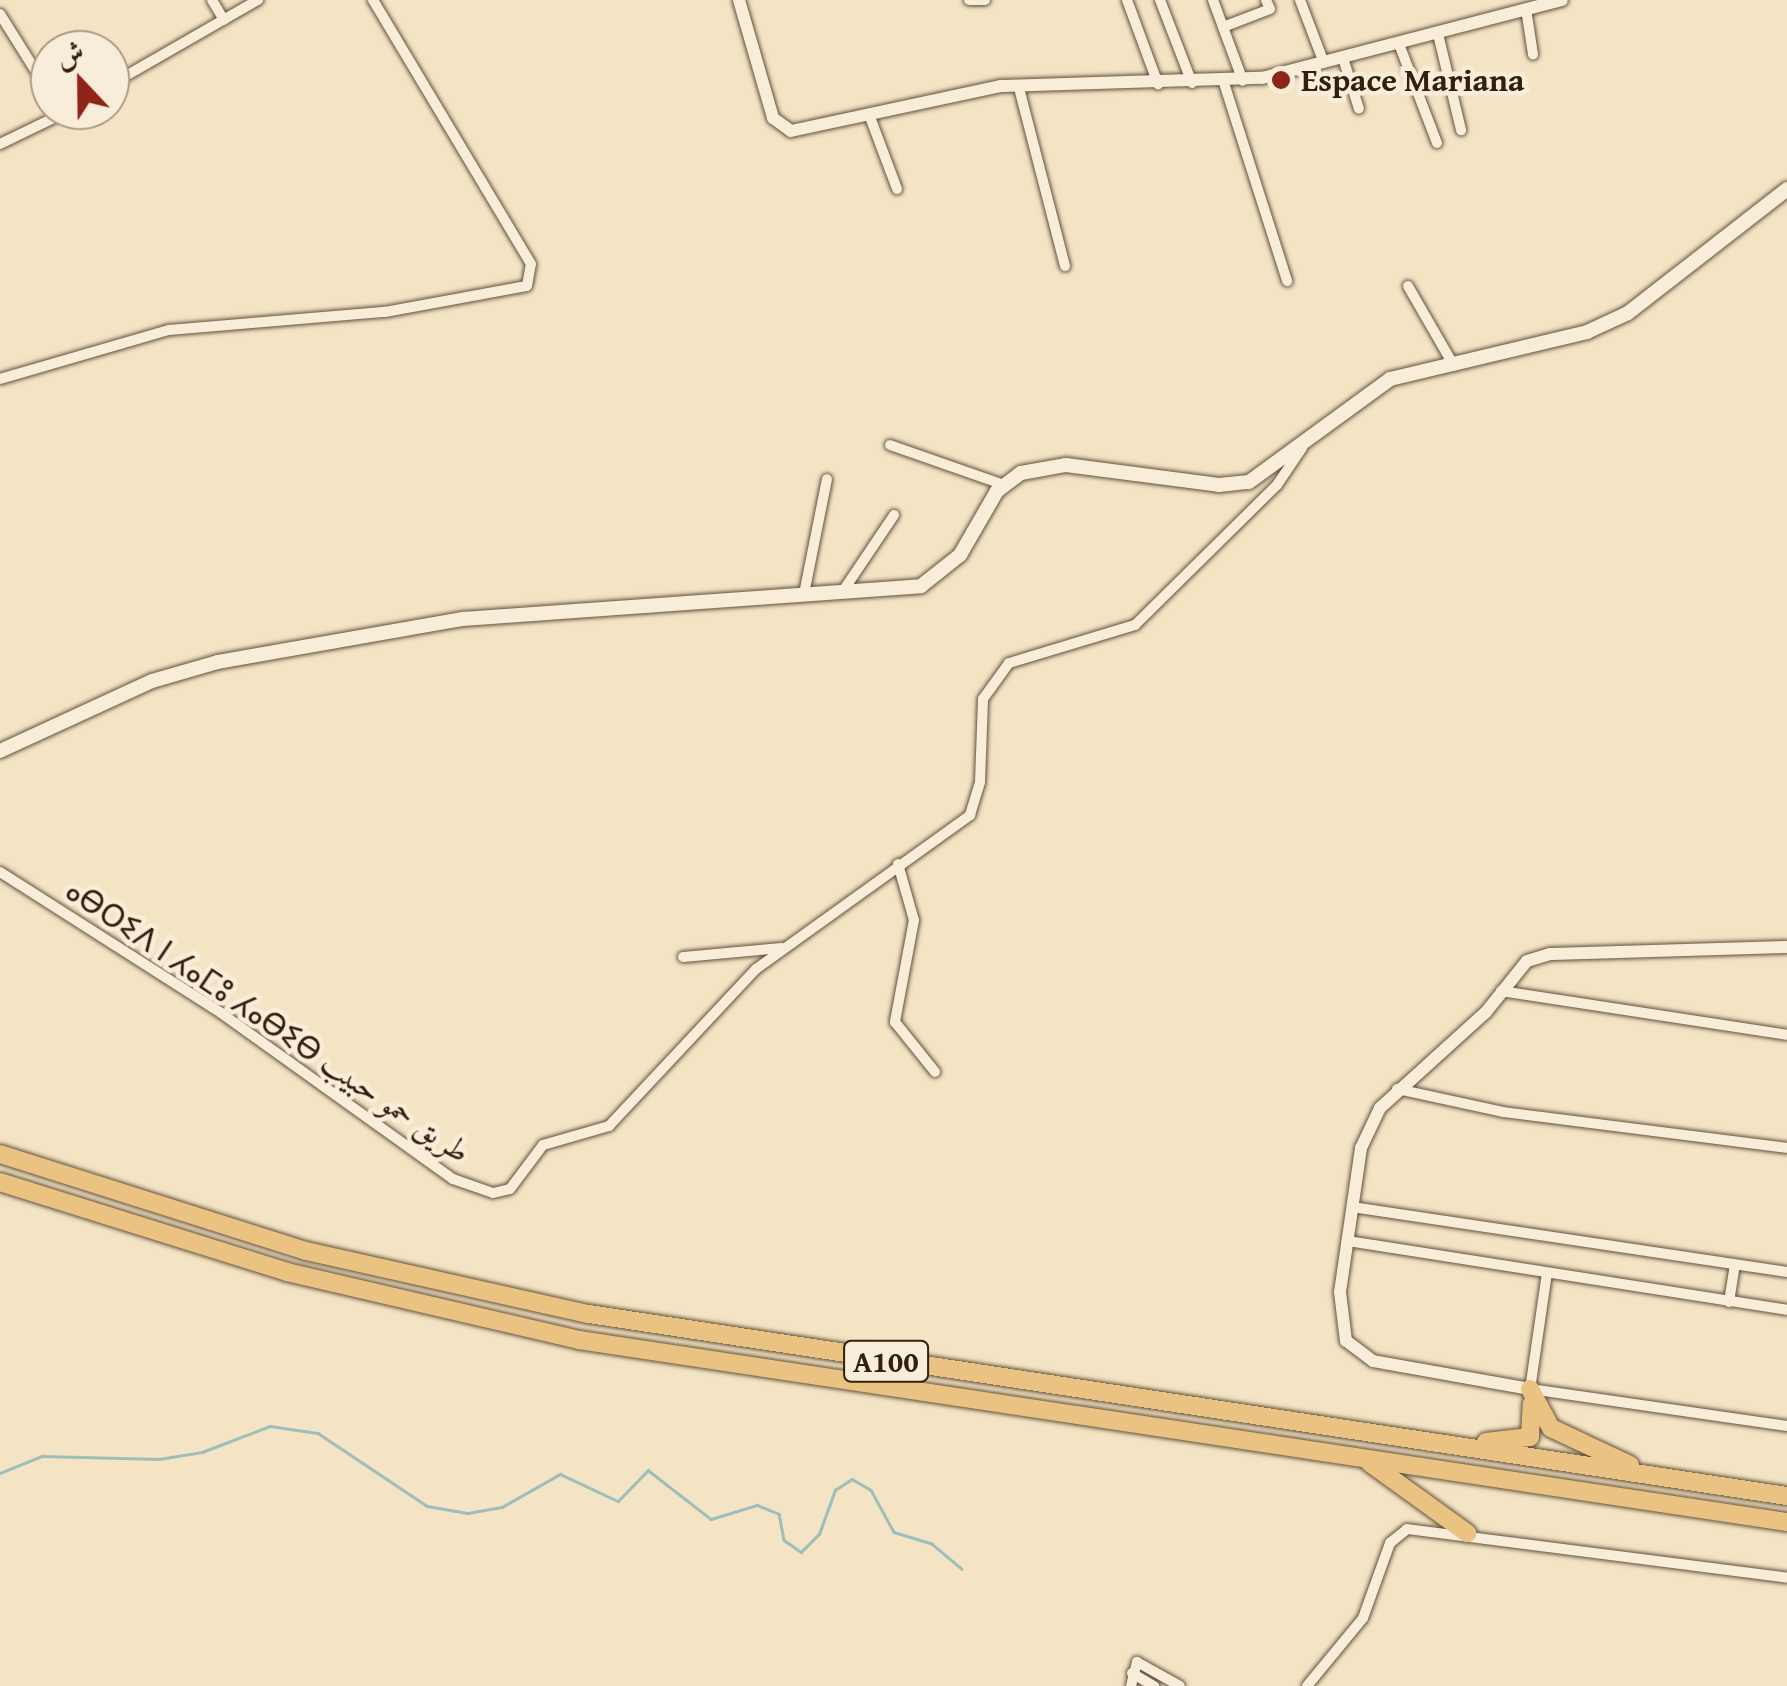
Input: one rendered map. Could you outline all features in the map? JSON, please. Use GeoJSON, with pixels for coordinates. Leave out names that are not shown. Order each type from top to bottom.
{"type":"FeatureCollection","features":[{"type":"Feature","properties":{"kind":"highway","name":"A100"},"geometry":{"type":"LineString","coordinates":[[0,1154],[223,1228],[494,1295],[1787,1496]]}},
{"type":"Feature","properties":{"kind":"highway","name":"A100"},"geometry":{"type":"LineString","coordinates":[[0,1182],[287,1272],[520,1328],[1787,1522]]}},
{"type":"Feature","properties":{"kind":"highway"},"geometry":{"type":"LineString","coordinates":[[1440,1443],[1530,1437],[1530,1389]]}},
{"type":"Feature","properties":{"kind":"highway"},"geometry":{"type":"LineString","coordinates":[[1530,1389],[1551,1428],[1658,1477]]}},
{"type":"Feature","properties":{"kind":"highway"},"geometry":{"type":"LineString","coordinates":[[1366,1460],[1467,1532]]}},
{"type":"Feature","properties":{"kind":"main road"},"geometry":{"type":"LineString","coordinates":[[0,751],[188,668],[463,620],[805,589],[922,586],[943,573],[1004,485],[1043,465],[1066,464],[1202,484],[1249,482],[1302,448],[1369,389],[1628,314],[1787,189]]}},
{"type":"Feature","properties":{"kind":"street"},"geometry":{"type":"LineString","coordinates":[[212,0],[224,20]]}},
{"type":"Feature","properties":{"kind":"street"},"geometry":{"type":"LineString","coordinates":[[130,74],[258,0]]}},
{"type":"Feature","properties":{"kind":"street"},"geometry":{"type":"LineString","coordinates":[[0,379],[169,330],[384,312],[527,286],[530,264],[373,0]]}},
{"type":"Feature","properties":{"kind":"street"},"geometry":{"type":"LineString","coordinates":[[739,0],[780,128],[870,117],[1018,88],[1243,81],[1438,34],[1516,8],[1562,0]]}},
{"type":"Feature","properties":{"kind":"street"},"geometry":{"type":"LineString","coordinates":[[969,0],[984,0]]}},
{"type":"Feature","properties":{"kind":"street"},"geometry":{"type":"LineString","coordinates":[[1126,0],[1158,86]]}},
{"type":"Feature","properties":{"kind":"street"},"geometry":{"type":"LineString","coordinates":[[1160,0],[1192,84]]}},
{"type":"Feature","properties":{"kind":"street"},"geometry":{"type":"LineString","coordinates":[[1213,0],[1243,81]]}},
{"type":"Feature","properties":{"kind":"street"},"geometry":{"type":"LineString","coordinates":[[1223,27],[1270,8],[1266,0]]}},
{"type":"Feature","properties":{"kind":"street"},"geometry":{"type":"LineString","coordinates":[[1300,0],[1324,63]]}},
{"type":"Feature","properties":{"kind":"street"},"geometry":{"type":"LineString","coordinates":[[1516,8],[1533,54]]}},
{"type":"Feature","properties":{"kind":"street"},"geometry":{"type":"LineString","coordinates":[[0,14],[30,62]]}},
{"type":"Feature","properties":{"kind":"street"},"geometry":{"type":"LineString","coordinates":[[1438,34],[1461,130]]}},
{"type":"Feature","properties":{"kind":"street"},"geometry":{"type":"LineString","coordinates":[[1399,44],[1437,143]]}},
{"type":"Feature","properties":{"kind":"street"},"geometry":{"type":"LineString","coordinates":[[1343,58],[1359,109]]}},
{"type":"Feature","properties":{"kind":"street"},"geometry":{"type":"LineString","coordinates":[[1224,83],[1287,281]]}},
{"type":"Feature","properties":{"kind":"street"},"geometry":{"type":"LineString","coordinates":[[1018,88],[1066,266]]}},
{"type":"Feature","properties":{"kind":"street"},"geometry":{"type":"LineString","coordinates":[[870,117],[897,190]]}},
{"type":"Feature","properties":{"kind":"street"},"geometry":{"type":"LineString","coordinates":[[0,144],[30,129]]}},
{"type":"Feature","properties":{"kind":"street"},"geometry":{"type":"LineString","coordinates":[[1408,286],[1454,366]]}},
{"type":"Feature","properties":{"kind":"street"},"geometry":{"type":"LineString","coordinates":[[890,444],[1004,485]]}},
{"type":"Feature","properties":{"kind":"street","name":"ⴰⴱⵔⵉⴷ ⵏ ⵃⴰⵎⵓ ⵃⴰⴱⵉⴱ طريق حمو حبيب"},"geometry":{"type":"LineString","coordinates":[[0,872],[221,1013],[438,1170],[493,1193],[526,1176],[543,1145],[609,1126],[756,969],[970,815],[990,682],[1009,664],[1135,625],[1277,485],[1302,448]]}},
{"type":"Feature","properties":{"kind":"street"},"geometry":{"type":"LineString","coordinates":[[805,589],[827,480]]}},
{"type":"Feature","properties":{"kind":"street"},"geometry":{"type":"LineString","coordinates":[[845,588],[894,516]]}},
{"type":"Feature","properties":{"kind":"street"},"geometry":{"type":"LineString","coordinates":[[898,864],[914,920],[894,1022],[935,1072]]}},
{"type":"Feature","properties":{"kind":"street"},"geometry":{"type":"LineString","coordinates":[[1787,947],[1550,954],[1527,961],[1501,991],[1397,1089],[1361,1148],[1341,1324],[1356,1352],[1530,1389],[1787,1426]]}},
{"type":"Feature","properties":{"kind":"street"},"geometry":{"type":"LineString","coordinates":[[684,958],[785,948]]}},
{"type":"Feature","properties":{"kind":"street"},"geometry":{"type":"LineString","coordinates":[[1501,991],[1787,1035]]}},
{"type":"Feature","properties":{"kind":"street"},"geometry":{"type":"LineString","coordinates":[[1397,1089],[1502,1112],[1787,1148]]}},
{"type":"Feature","properties":{"kind":"street"},"geometry":{"type":"LineString","coordinates":[[1352,1207],[1787,1272]]}},
{"type":"Feature","properties":{"kind":"street"},"geometry":{"type":"LineString","coordinates":[[1348,1241],[1787,1310]]}},
{"type":"Feature","properties":{"kind":"street"},"geometry":{"type":"LineString","coordinates":[[1729,1302],[1736,1264]]}},
{"type":"Feature","properties":{"kind":"street"},"geometry":{"type":"LineString","coordinates":[[1530,1389],[1547,1273]]}},
{"type":"Feature","properties":{"kind":"street"},"geometry":{"type":"LineString","coordinates":[[1307,1686],[1376,1597],[1394,1537],[1414,1528],[1467,1532],[1787,1578]]}},
{"type":"Feature","properties":{"kind":"street"},"geometry":{"type":"LineString","coordinates":[[1131,1686],[1137,1662],[1180,1686]]}},
{"type":"Feature","properties":{"kind":"street"},"geometry":{"type":"LineString","coordinates":[[1132,1673],[1154,1686]]}},
{"type":"Feature","properties":{"kind":"waterway"},"geometry":{"type":"LineString","coordinates":[[0,1473],[42,1456],[159,1459],[202,1452],[270,1426],[318,1433],[427,1506],[468,1513],[502,1507],[560,1474],[618,1501],[648,1470],[711,1519],[757,1505],[779,1514],[784,1540],[801,1552],[819,1534],[835,1490],[852,1479],[871,1490],[894,1532],[931,1543],[962,1569]]}},
{"type":"Feature","properties":{"kind":"place","name":"Espace Mariana"},"geometry":{"type":"Point","coordinates":[1281,80]}}]}
